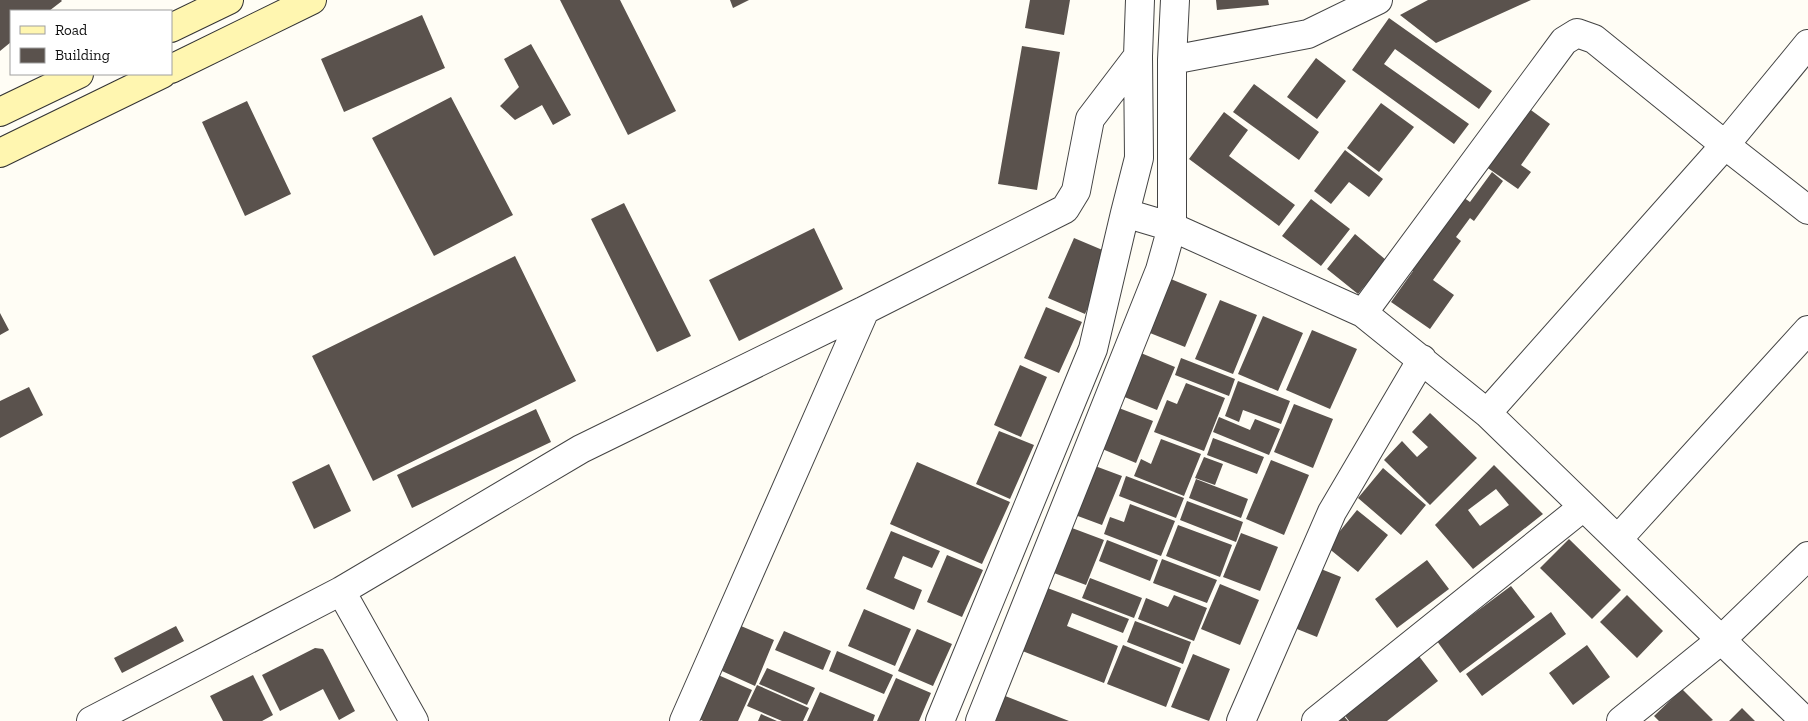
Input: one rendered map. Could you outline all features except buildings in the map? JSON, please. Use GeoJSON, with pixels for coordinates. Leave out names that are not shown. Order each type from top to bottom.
{"type":"FeatureCollection","features":[{"type":"Feature","properties":{"kind":"main road"},"geometry":{"type":"LineString","coordinates":[[172,28],[229,0]]}},
{"type":"Feature","properties":{"kind":"main road"},"geometry":{"type":"LineString","coordinates":[[172,69],[312,0]]}},
{"type":"Feature","properties":{"kind":"main road"},"geometry":{"type":"LineString","coordinates":[[0,112],[76,75]]}},
{"type":"Feature","properties":{"kind":"main road"},"geometry":{"type":"LineString","coordinates":[[0,153],[160,75]]}},
{"type":"Feature","properties":{"kind":"street"},"geometry":{"type":"LineString","coordinates":[[940,721],[1093,349],[1139,158],[1138,56],[1140,0]]}},
{"type":"Feature","properties":{"kind":"street"},"geometry":{"type":"LineString","coordinates":[[980,721],[1160,270],[1172,227],[1174,0]]}},
{"type":"Feature","properties":{"kind":"street"},"geometry":{"type":"LineString","coordinates":[[1172,60],[1308,34],[1378,0]]}},
{"type":"Feature","properties":{"kind":"street"},"geometry":{"type":"LineString","coordinates":[[1363,313],[1564,41],[1577,34],[1594,39],[1808,210]]}},
{"type":"Feature","properties":{"kind":"street"},"geometry":{"type":"LineString","coordinates":[[1487,413],[1725,145],[1808,44]]}},
{"type":"Feature","properties":{"kind":"street"},"geometry":{"type":"LineString","coordinates":[[91,721],[341,591],[581,449],[865,310],[1066,208],[1076,191],[1090,119],[1138,56]]}},
{"type":"Feature","properties":{"kind":"street"},"geometry":{"type":"LineString","coordinates":[[1125,212],[1172,227],[1363,313],[1487,413],[1805,721]]}},
{"type":"Feature","properties":{"kind":"street"},"geometry":{"type":"LineString","coordinates":[[684,721],[865,310]]}},
{"type":"Feature","properties":{"kind":"street"},"geometry":{"type":"LineString","coordinates":[[1618,538],[1808,330]]}},
{"type":"Feature","properties":{"kind":"street"},"geometry":{"type":"LineString","coordinates":[[1241,721],[1332,512],[1422,359]]}},
{"type":"Feature","properties":{"kind":"street"},"geometry":{"type":"LineString","coordinates":[[1316,721],[1583,507]]}},
{"type":"Feature","properties":{"kind":"street"},"geometry":{"type":"LineString","coordinates":[[1621,721],[1721,640],[1808,556]]}},
{"type":"Feature","properties":{"kind":"street"},"geometry":{"type":"LineString","coordinates":[[341,591],[414,721]]}}]}
